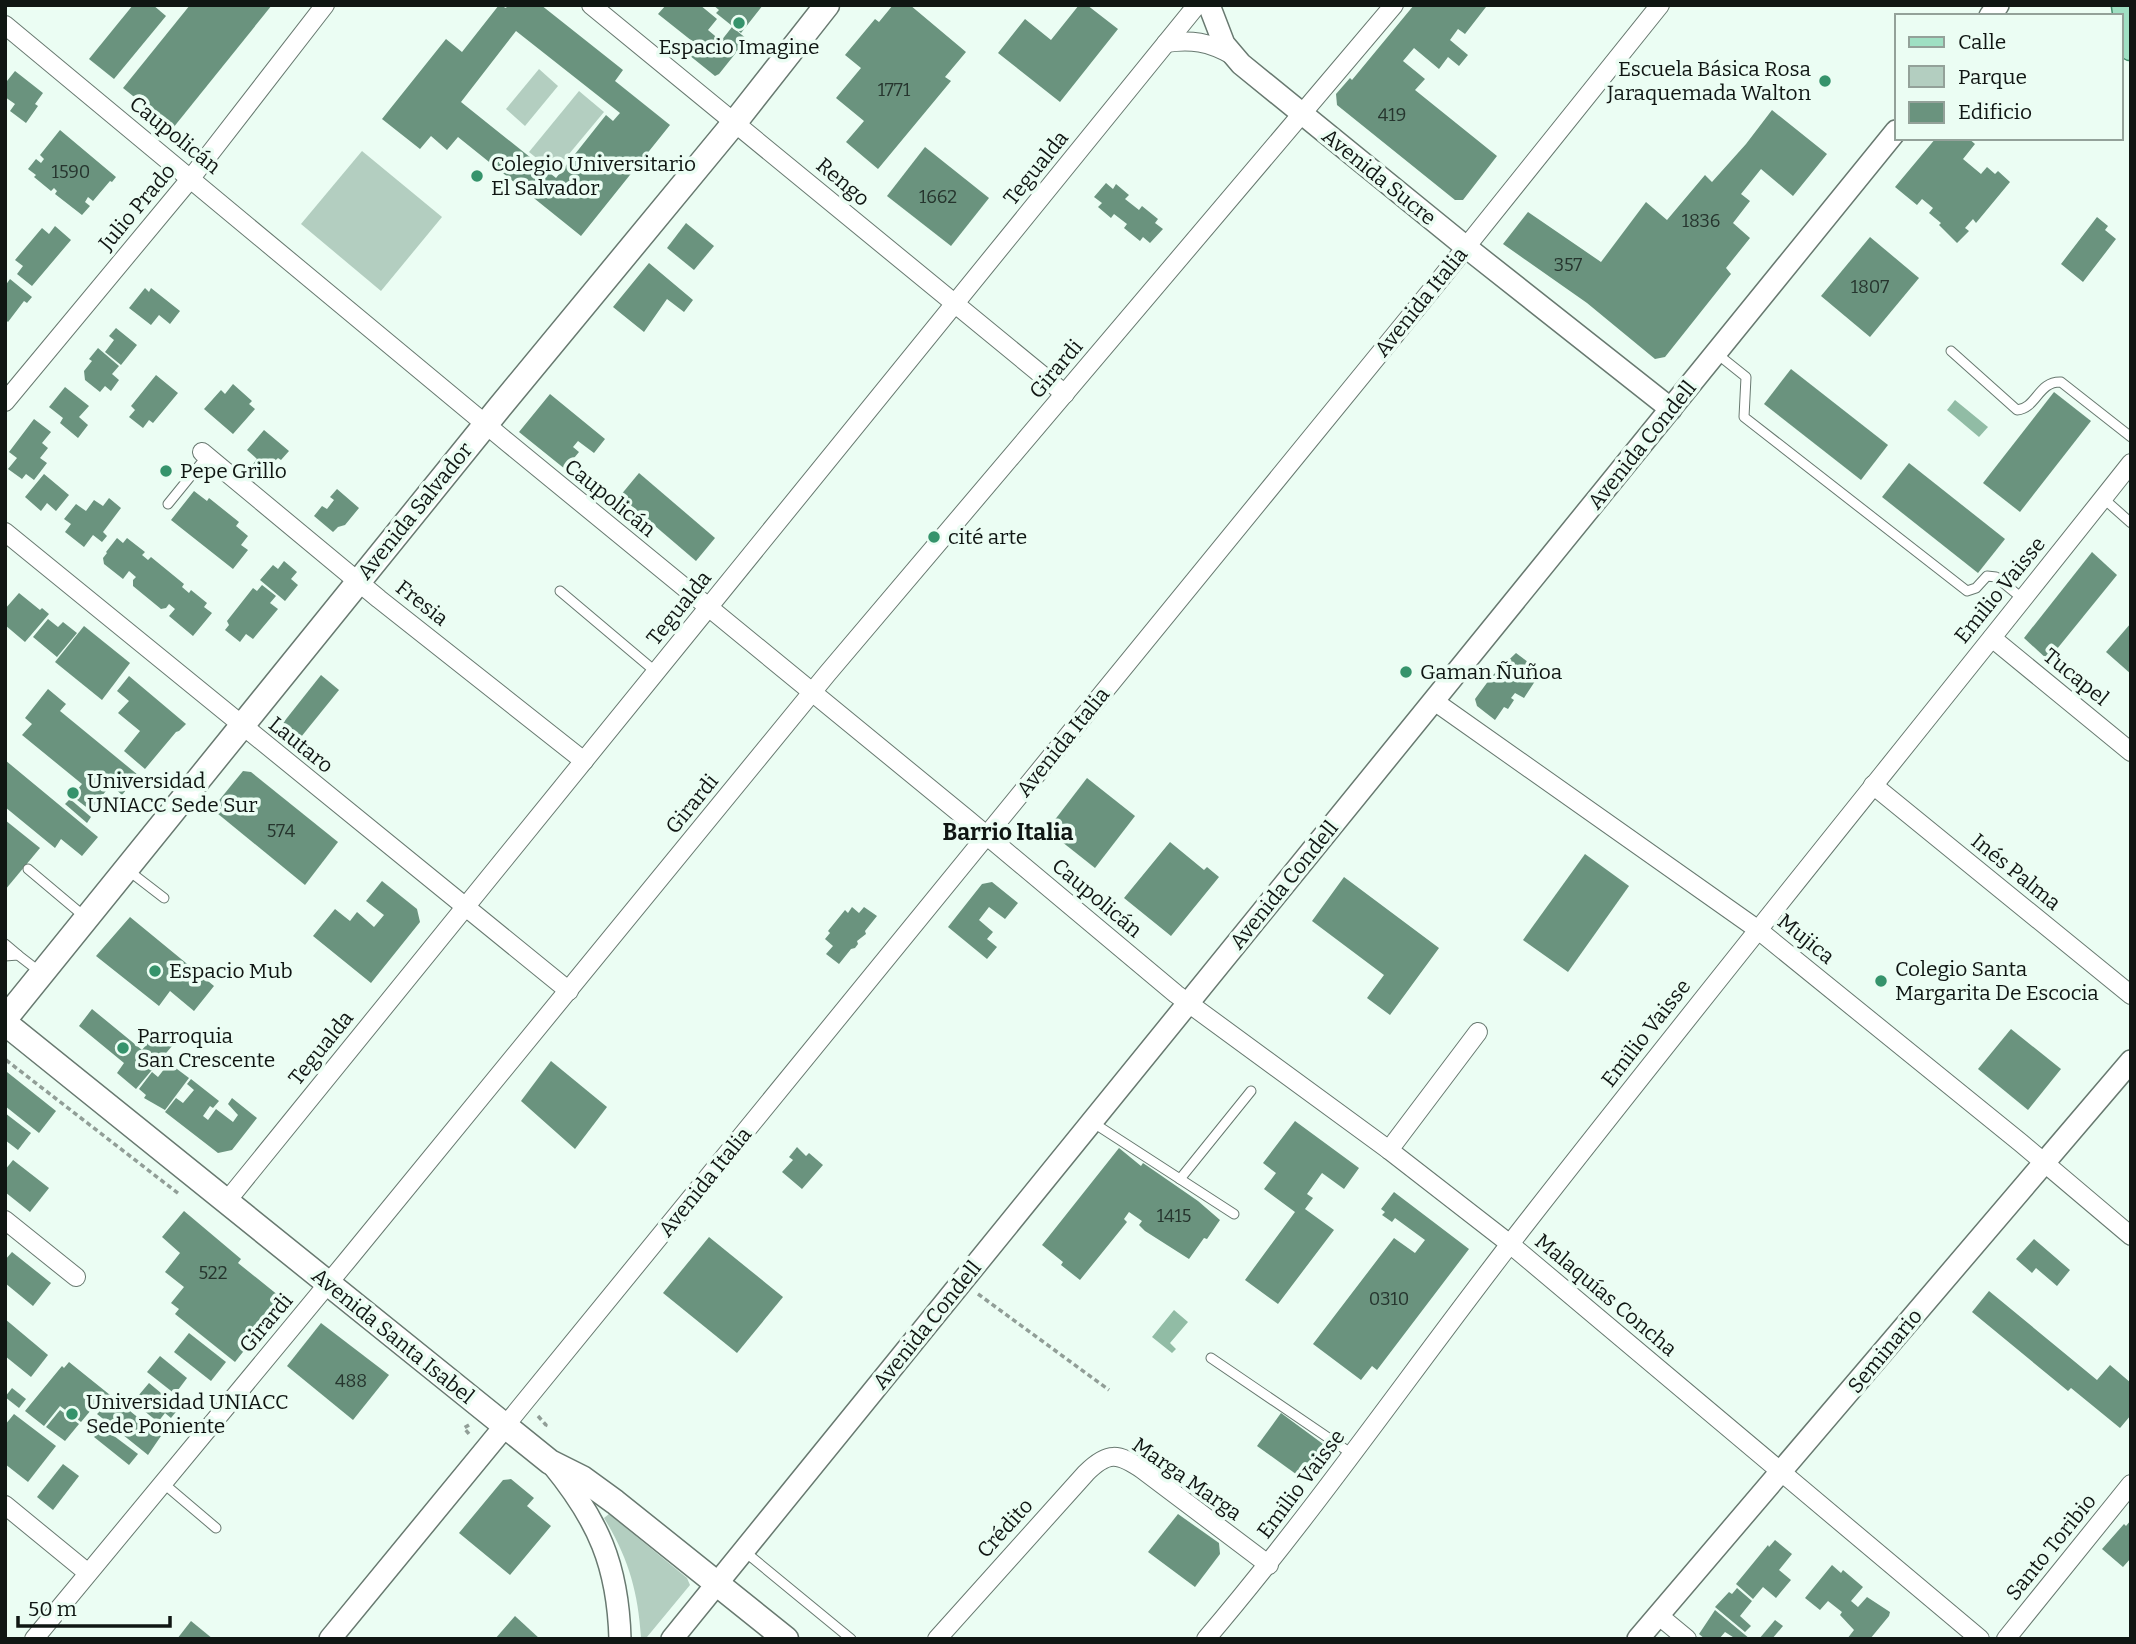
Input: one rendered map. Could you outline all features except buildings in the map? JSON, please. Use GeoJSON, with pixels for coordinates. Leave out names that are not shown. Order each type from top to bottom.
{"type":"FeatureCollection","features":[{"type":"Feature","properties":{"kind":"main road","name":"Avenida Salvador"},"geometry":{"type":"LineString","coordinates":[[5,1021],[358,581],[735,122],[827,5]]}},
{"type":"Feature","properties":{"kind":"main road"},"geometry":{"type":"LineString","coordinates":[[2125,5],[2131,47]]}},
{"type":"Feature","properties":{"kind":"main road","name":"Avenida Santa Isabel"},"geometry":{"type":"LineString","coordinates":[[5,1021],[550,1462],[582,1478],[615,1502],[719,1582],[786,1639]]}},
{"type":"Feature","properties":{"kind":"street","name":"Julio Prado"},"geometry":{"type":"LineString","coordinates":[[5,402],[191,178],[326,5]]}},
{"type":"Feature","properties":{"kind":"street","name":"Rengo"},"geometry":{"type":"LineString","coordinates":[[592,5],[1065,394]]}},
{"type":"Feature","properties":{"kind":"street","name":"Tegualda"},"geometry":{"type":"LineString","coordinates":[[226,1202],[1196,5]]}},
{"type":"Feature","properties":{"kind":"street","name":"Avenida Sucre"},"geometry":{"type":"LineString","coordinates":[[1209,5],[1218,33],[1232,55],[1301,114],[1671,409]]}},
{"type":"Feature","properties":{"kind":"street","name":"Girardi"},"geometry":{"type":"LineString","coordinates":[[34,1639],[812,692],[1394,5]]}},
{"type":"Feature","properties":{"kind":"street","name":"Avenida Italia"},"geometry":{"type":"LineString","coordinates":[[330,1639],[987,836],[1660,5]]}},
{"type":"Feature","properties":{"kind":"street","name":"Caupolicán"},"geometry":{"type":"LineString","coordinates":[[5,25],[1188,1004]]}},
{"type":"Feature","properties":{"kind":"street"},"geometry":{"type":"LineString","coordinates":[[1166,43],[1200,41],[1217,46],[1232,55]]}},
{"type":"Feature","properties":{"kind":"street","name":"Avenida Condell"},"geometry":{"type":"LineString","coordinates":[[672,1639],[1895,132]]}},
{"type":"Feature","properties":{"kind":"street","name":"Fresia"},"geometry":{"type":"LineString","coordinates":[[204,454],[584,761]]}},
{"type":"Feature","properties":{"kind":"street","name":"Emilio Vaisse"},"geometry":{"type":"LineString","coordinates":[[1206,1639],[1269,1565],[1510,1244],[1757,929],[2131,463]]}},
{"type":"Feature","properties":{"kind":"street","name":"Lautaro"},"geometry":{"type":"LineString","coordinates":[[5,532],[569,991]]}},
{"type":"Feature","properties":{"kind":"street","name":"Tucapel"},"geometry":{"type":"LineString","coordinates":[[1992,638],[2131,752]]}},
{"type":"Feature","properties":{"kind":"street","name":"Mujica"},"geometry":{"type":"LineString","coordinates":[[1434,701],[1757,929],[2131,1236]]}},
{"type":"Feature","properties":{"kind":"street","name":"Inés Palma"},"geometry":{"type":"LineString","coordinates":[[1873,785],[2131,995]]}},
{"type":"Feature","properties":{"kind":"street","name":"Malaquías Concha"},"geometry":{"type":"LineString","coordinates":[[1188,1004],[1389,1150],[1510,1244],[1980,1639]]}},
{"type":"Feature","properties":{"kind":"street"},"geometry":{"type":"LineString","coordinates":[[1389,1150],[1478,1032]]}},
{"type":"Feature","properties":{"kind":"street","name":"Seminario"},"geometry":{"type":"LineString","coordinates":[[1638,1639],[2131,1062]]}},
{"type":"Feature","properties":{"kind":"street"},"geometry":{"type":"LineString","coordinates":[[5,1220],[76,1277]]}},
{"type":"Feature","properties":{"kind":"street","name":"Marga Marga"},"geometry":{"type":"LineString","coordinates":[[1113,1455],[1143,1470],[1269,1565]]}},
{"type":"Feature","properties":{"kind":"street","name":"Crédito"},"geometry":{"type":"LineString","coordinates":[[937,1639],[1086,1472],[1098,1461],[1113,1455]]}},
{"type":"Feature","properties":{"kind":"street"},"geometry":{"type":"LineString","coordinates":[[550,1462],[588,1511],[600,1537],[617,1592],[620,1639]]}},
{"type":"Feature","properties":{"kind":"street","name":"Santo Toribio"},"geometry":{"type":"LineString","coordinates":[[2006,1639],[2131,1484]]}},
{"type":"Feature","properties":{"kind":"street"},"geometry":{"type":"LineString","coordinates":[[5,1505],[88,1573]]}},
{"type":"Feature","properties":{"kind":"street"},"geometry":{"type":"LineString","coordinates":[[1658,1615],[1687,1639]]}},
{"type":"Feature","properties":{"kind":"lane"},"geometry":{"type":"LineString","coordinates":[[1951,351],[2017,410],[2028,407],[2051,382],[2061,382],[2131,437]]}},
{"type":"Feature","properties":{"kind":"lane"},"geometry":{"type":"LineString","coordinates":[[1716,353],[1746,377],[1744,417],[1967,591],[1976,588],[1987,576],[1996,577],[2023,599]]}},
{"type":"Feature","properties":{"kind":"lane"},"geometry":{"type":"LineString","coordinates":[[167,504],[204,454]]}},
{"type":"Feature","properties":{"kind":"lane"},"geometry":{"type":"LineString","coordinates":[[2103,498],[2131,523]]}},
{"type":"Feature","properties":{"kind":"lane"},"geometry":{"type":"LineString","coordinates":[[560,591],[656,672]]}},
{"type":"Feature","properties":{"kind":"lane"},"geometry":{"type":"LineString","coordinates":[[28,869],[86,918]]}},
{"type":"Feature","properties":{"kind":"lane"},"geometry":{"type":"LineString","coordinates":[[126,869],[164,898]]}},
{"type":"Feature","properties":{"kind":"lane"},"geometry":{"type":"LineString","coordinates":[[5,944],[42,973]]}},
{"type":"Feature","properties":{"kind":"lane"},"geometry":{"type":"LineString","coordinates":[[5,956],[18,955]]}},
{"type":"Feature","properties":{"kind":"lane"},"geometry":{"type":"LineString","coordinates":[[1180,1180],[1251,1091]]}},
{"type":"Feature","properties":{"kind":"lane"},"geometry":{"type":"LineString","coordinates":[[1092,1122],[1234,1214]]}},
{"type":"Feature","properties":{"kind":"lane"},"geometry":{"type":"LineString","coordinates":[[1212,1358],[1352,1454]]}},
{"type":"Feature","properties":{"kind":"lane"},"geometry":{"type":"LineString","coordinates":[[163,1483],[216,1528]]}},
{"type":"Feature","properties":{"kind":"lane"},"geometry":{"type":"LineString","coordinates":[[744,1551],[851,1639]]}},
{"type":"Feature","properties":{"kind":"path"},"geometry":{"type":"LineString","coordinates":[[6,1060],[180,1195]]}},
{"type":"Feature","properties":{"kind":"path"},"geometry":{"type":"LineString","coordinates":[[988,1301],[1109,1391]]}},
{"type":"Feature","properties":{"kind":"path"},"geometry":{"type":"LineString","coordinates":[[538,1416],[546,1425],[544,1427]]}},
{"type":"Feature","properties":{"kind":"path"},"geometry":{"type":"LineString","coordinates":[[470,1425],[464,1428],[470,1435]]}},
{"type":"Feature","properties":{"kind":"green space"},"geometry":{"type":"Polygon","coordinates":[[[539,69],[558,86],[525,126],[506,109],[539,69]]]}},
{"type":"Feature","properties":{"kind":"green space"},"geometry":{"type":"Polygon","coordinates":[[[579,91],[604,112],[554,172],[529,152],[579,91]]]}},
{"type":"Feature","properties":{"kind":"green space"},"geometry":{"type":"Polygon","coordinates":[[[362,151],[442,217],[381,291],[301,224],[362,151]]]}},
{"type":"Feature","properties":{"kind":"green space"},"geometry":{"type":"Polygon","coordinates":[[[609,1514],[687,1578],[690,1585],[647,1637],[641,1637],[634,1589],[625,1561],[604,1518],[609,1514]]]}},
{"type":"Feature","properties":{"kind":"shaded area"},"geometry":{"type":"Polygon","coordinates":[[[1955,400],[1988,427],[1979,437],[1947,410],[1955,400]]]}},
{"type":"Feature","properties":{"kind":"shaded area"},"geometry":{"type":"Polygon","coordinates":[[[1174,1310],[1188,1322],[1170,1343],[1176,1349],[1172,1353],[1152,1337],[1174,1310]]]}},
{"type":"Feature","properties":{"kind":"place","name":"Espacio Imagine"},"geometry":{"type":"Point","coordinates":[739,23]}},
{"type":"Feature","properties":{"kind":"place","name":"Escuela Básica Rosa Jaraquemada Walton"},"geometry":{"type":"Point","coordinates":[1825,81]}},
{"type":"Feature","properties":{"kind":"place","name":"Colegio Universitario El Salvador"},"geometry":{"type":"Point","coordinates":[477,176]}},
{"type":"Feature","properties":{"kind":"place","name":"Pepe Grillo"},"geometry":{"type":"Point","coordinates":[166,471]}},
{"type":"Feature","properties":{"kind":"place","name":"cité arte"},"geometry":{"type":"Point","coordinates":[934,537]}},
{"type":"Feature","properties":{"kind":"place","name":"Gaman Ñuñoa"},"geometry":{"type":"Point","coordinates":[1406,672]}},
{"type":"Feature","properties":{"kind":"place","name":"Universidad UNIACC Sede Sur"},"geometry":{"type":"Point","coordinates":[73,793]}},
{"type":"Feature","properties":{"kind":"place","name":"Espacio Mub"},"geometry":{"type":"Point","coordinates":[155,971]}},
{"type":"Feature","properties":{"kind":"place","name":"Colegio Santa Margarita De Escocia"},"geometry":{"type":"Point","coordinates":[1881,981]}},
{"type":"Feature","properties":{"kind":"place","name":"Parroquia San Crescente"},"geometry":{"type":"Point","coordinates":[123,1048]}},
{"type":"Feature","properties":{"kind":"place","name":"Universidad UNIACC Sede Poniente"},"geometry":{"type":"Point","coordinates":[72,1414]}},
{"type":"Feature","properties":{"kind":"district","name":"Barrio Italia"},"geometry":{"type":"Point","coordinates":[1008,832]}}]}
